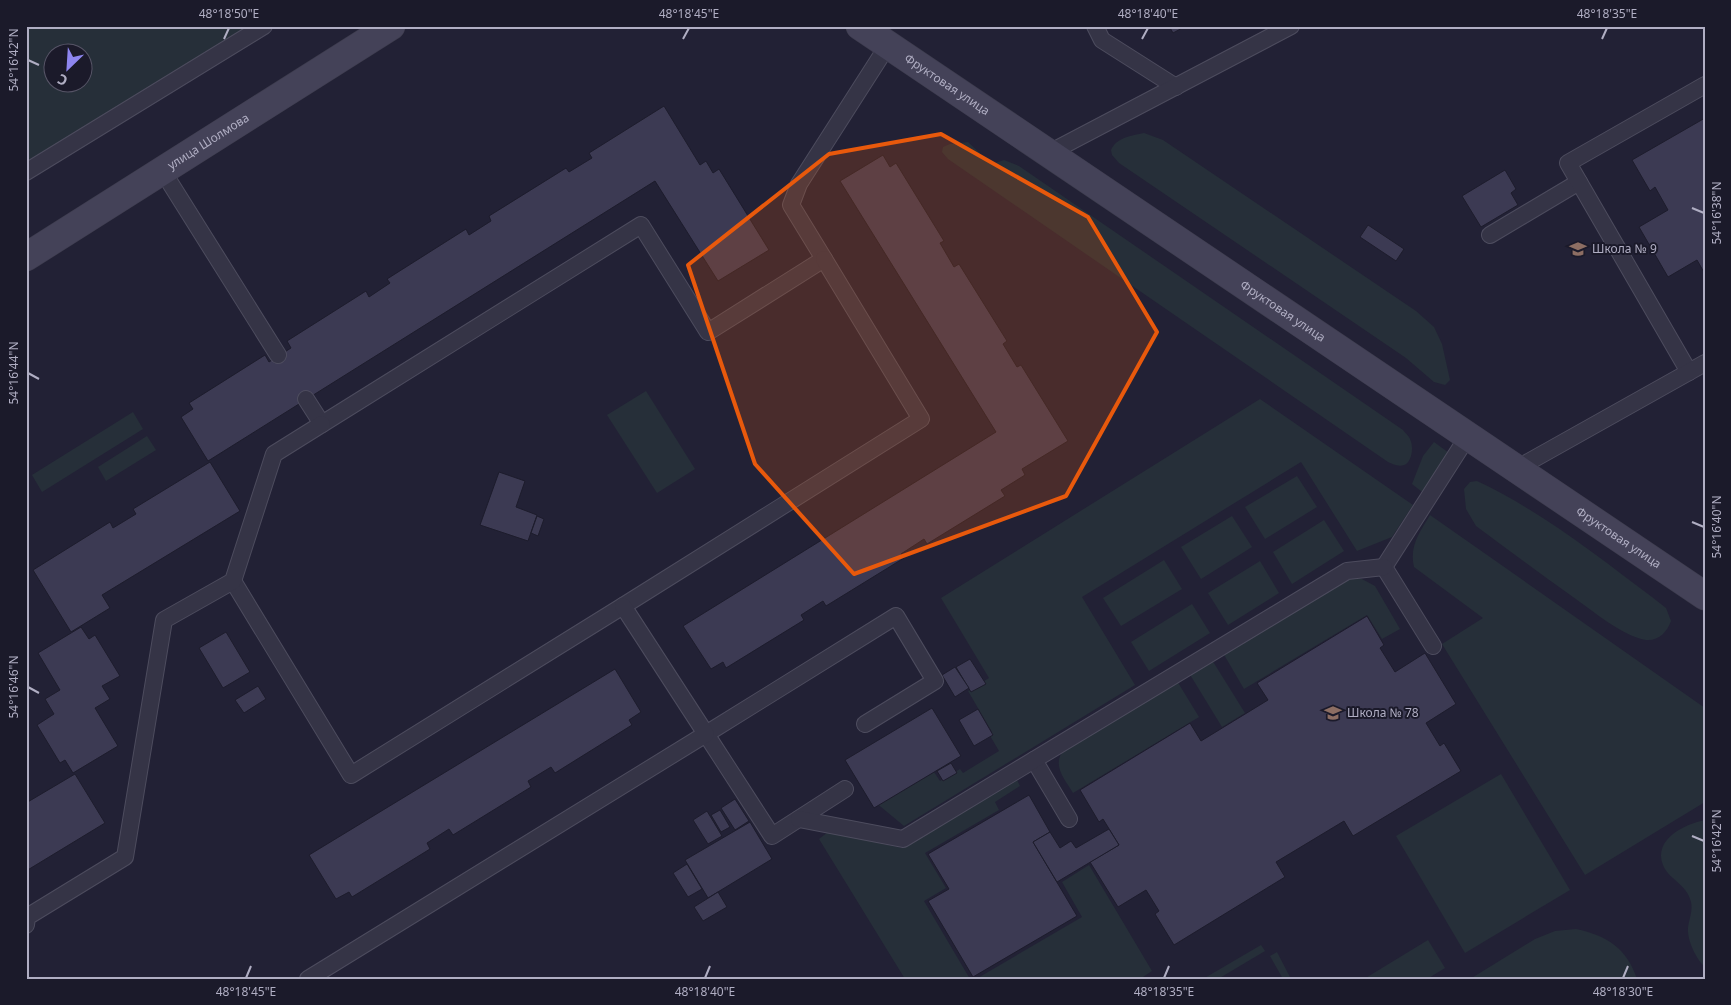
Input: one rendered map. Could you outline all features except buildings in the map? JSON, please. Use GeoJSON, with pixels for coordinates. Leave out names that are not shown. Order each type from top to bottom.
{"type":"FeatureCollection","features":[{"type":"Feature","properties":{"kind":"street","name":"улица Шолмова"},"geometry":{"type":"LineString","coordinates":[[26,257],[391,26]]}},
{"type":"Feature","properties":{"kind":"street","name":"Фруктовая улица"},"geometry":{"type":"LineString","coordinates":[[860,26],[1705,596]]}},
{"type":"Feature","properties":{"kind":"lane"},"geometry":{"type":"LineString","coordinates":[[26,172],[264,26]]}},
{"type":"Feature","properties":{"kind":"lane"},"geometry":{"type":"LineString","coordinates":[[1095,26],[1102,40],[1176,87]]}},
{"type":"Feature","properties":{"kind":"lane"},"geometry":{"type":"LineString","coordinates":[[1049,153],[1291,26]]}},
{"type":"Feature","properties":{"kind":"lane"},"geometry":{"type":"LineString","coordinates":[[233,581],[351,774],[921,419],[791,205],[799,184],[888,45]]}},
{"type":"Feature","properties":{"kind":"lane"},"geometry":{"type":"LineString","coordinates":[[1689,372],[1568,162],[1705,85]]}},
{"type":"Feature","properties":{"kind":"lane"},"geometry":{"type":"LineString","coordinates":[[162,170],[278,355]]}},
{"type":"Feature","properties":{"kind":"lane"},"geometry":{"type":"LineString","coordinates":[[1490,235],[1579,182]]}},
{"type":"Feature","properties":{"kind":"lane"},"geometry":{"type":"LineString","coordinates":[[26,925],[27,917],[125,857],[164,620],[233,581],[274,454],[641,225],[708,332],[824,259]]}},
{"type":"Feature","properties":{"kind":"lane"},"geometry":{"type":"LineString","coordinates":[[1516,469],[1705,363]]}},
{"type":"Feature","properties":{"kind":"lane"},"geometry":{"type":"LineString","coordinates":[[306,399],[322,424]]}},
{"type":"Feature","properties":{"kind":"lane"},"geometry":{"type":"LineString","coordinates":[[799,818],[903,839],[1347,571],[1384,566],[1468,436]]}},
{"type":"Feature","properties":{"kind":"lane"},"geometry":{"type":"LineString","coordinates":[[1384,566],[1433,646]]}},
{"type":"Feature","properties":{"kind":"lane"},"geometry":{"type":"LineString","coordinates":[[623,606],[772,836],[845,789]]}},
{"type":"Feature","properties":{"kind":"lane"},"geometry":{"type":"LineString","coordinates":[[308,979],[896,616],[935,681],[864,724]]}},
{"type":"Feature","properties":{"kind":"lane"},"geometry":{"type":"LineString","coordinates":[[1034,760],[1069,819]]}},
{"type":"Feature","properties":{"kind":"highlighted area"},"geometry":{"type":"Polygon","coordinates":[[[941,134],[1088,217],[1157,332],[1066,496],[854,574],[755,464],[688,265],[829,154],[941,134]]]}},
{"type":"Feature","properties":{"kind":"shaded area"},"geometry":{"type":"Polygon","coordinates":[[[26,26],[271,26],[26,177],[26,26]]]}},
{"type":"Feature","properties":{"kind":"shaded area"},"geometry":{"type":"Polygon","coordinates":[[[1144,133],[1163,140],[1416,311],[1434,327],[1442,344],[1450,380],[1445,385],[1434,382],[1406,358],[1119,163],[1112,155],[1111,150],[1117,142],[1144,133]]]}},
{"type":"Feature","properties":{"kind":"shaded area"},"geometry":{"type":"Polygon","coordinates":[[[968,142],[988,161],[995,163],[1004,160],[1019,166],[1403,430],[1409,437],[1412,446],[1412,454],[1409,461],[1400,466],[1388,462],[948,159],[942,152],[943,147],[950,144],[968,142]]]}},
{"type":"Feature","properties":{"kind":"shaded area"},"geometry":{"type":"Polygon","coordinates":[[[646,391],[695,469],[657,493],[607,415],[646,391]]]}},
{"type":"Feature","properties":{"kind":"shaded area"},"geometry":{"type":"Polygon","coordinates":[[[1260,399],[1413,505],[1392,537],[1357,551],[1301,462],[1082,597],[1135,685],[904,826],[875,802],[932,769],[940,781],[960,769],[963,773],[999,751],[989,734],[992,732],[968,691],[989,678],[941,598],[1260,399]]]}},
{"type":"Feature","properties":{"kind":"shaded area"},"geometry":{"type":"Polygon","coordinates":[[[133,412],[143,429],[42,492],[32,475],[133,412]]]}},
{"type":"Feature","properties":{"kind":"shaded area"},"geometry":{"type":"Polygon","coordinates":[[[147,436],[156,450],[106,481],[98,467],[147,436]]]}},
{"type":"Feature","properties":{"kind":"shaded area"},"geometry":{"type":"Polygon","coordinates":[[[1434,442],[1449,453],[1426,495],[1412,484],[1423,456],[1434,442]]]}},
{"type":"Feature","properties":{"kind":"shaded area"},"geometry":{"type":"Polygon","coordinates":[[[1297,476],[1317,507],[1265,539],[1245,507],[1297,476]]]}},
{"type":"Feature","properties":{"kind":"shaded area"},"geometry":{"type":"Polygon","coordinates":[[[1477,481],[1546,520],[1666,608],[1671,621],[1665,632],[1651,640],[1627,634],[1599,616],[1476,526],[1466,509],[1464,489],[1470,482],[1477,481]]]}},
{"type":"Feature","properties":{"kind":"shaded area"},"geometry":{"type":"Polygon","coordinates":[[[1430,515],[1705,708],[1705,802],[1585,875],[1442,644],[1483,618],[1414,567],[1414,546],[1419,533],[1430,515]]]}},
{"type":"Feature","properties":{"kind":"shaded area"},"geometry":{"type":"Polygon","coordinates":[[[1232,516],[1252,547],[1201,579],[1181,547],[1232,516]]]}},
{"type":"Feature","properties":{"kind":"shaded area"},"geometry":{"type":"Polygon","coordinates":[[[1324,520],[1344,551],[1292,584],[1273,552],[1324,520]]]}},
{"type":"Feature","properties":{"kind":"shaded area"},"geometry":{"type":"Polygon","coordinates":[[[1164,560],[1182,589],[1121,626],[1103,598],[1164,560]]]}},
{"type":"Feature","properties":{"kind":"shaded area"},"geometry":{"type":"Polygon","coordinates":[[[1260,561],[1279,593],[1228,625],[1208,593],[1260,561]]]}},
{"type":"Feature","properties":{"kind":"shaded area"},"geometry":{"type":"Polygon","coordinates":[[[1346,579],[1362,579],[1375,586],[1400,629],[1382,639],[1367,615],[1244,689],[1223,653],[1346,579]]]}},
{"type":"Feature","properties":{"kind":"shaded area"},"geometry":{"type":"Polygon","coordinates":[[[1192,604],[1210,633],[1149,671],[1131,642],[1192,604]]]}},
{"type":"Feature","properties":{"kind":"shaded area"},"geometry":{"type":"Polygon","coordinates":[[[1212,660],[1245,713],[1222,727],[1189,673],[1212,660]]]}},
{"type":"Feature","properties":{"kind":"shaded area"},"geometry":{"type":"Polygon","coordinates":[[[1177,681],[1199,717],[1073,793],[1059,767],[1060,756],[1064,750],[1177,681]]]}},
{"type":"Feature","properties":{"kind":"shaded area"},"geometry":{"type":"Polygon","coordinates":[[[1501,774],[1570,890],[1465,953],[1396,836],[1501,774]]]}},
{"type":"Feature","properties":{"kind":"shaded area"},"geometry":{"type":"Polygon","coordinates":[[[1017,780],[1020,786],[995,802],[999,810],[925,853],[946,888],[924,901],[970,979],[905,979],[819,839],[828,832],[902,848],[1017,780]]]}},
{"type":"Feature","properties":{"kind":"shaded area"},"geometry":{"type":"Polygon","coordinates":[[[1705,820],[1705,967],[1695,954],[1689,938],[1688,928],[1692,909],[1689,896],[1682,886],[1665,870],[1661,856],[1667,840],[1673,834],[1689,825],[1705,820]]]}},
{"type":"Feature","properties":{"kind":"shaded area"},"geometry":{"type":"Polygon","coordinates":[[[1089,865],[1152,971],[1140,979],[976,979],[1082,917],[1062,882],[1089,865]]]}},
{"type":"Feature","properties":{"kind":"shaded area"},"geometry":{"type":"Polygon","coordinates":[[[1576,929],[1597,935],[1614,945],[1627,959],[1637,979],[1470,979],[1535,939],[1555,931],[1576,929]]]}},
{"type":"Feature","properties":{"kind":"shaded area"},"geometry":{"type":"Polygon","coordinates":[[[1428,940],[1445,968],[1427,979],[1364,979],[1428,940]]]}},
{"type":"Feature","properties":{"kind":"shaded area"},"geometry":{"type":"Polygon","coordinates":[[[1261,945],[1265,951],[1218,979],[1203,979],[1261,945]]]}},
{"type":"Feature","properties":{"kind":"shaded area"},"geometry":{"type":"Polygon","coordinates":[[[1277,952],[1291,979],[1283,979],[1270,956],[1277,952]]]}},
{"type":"Feature","properties":{"kind":"place","name":"Школа № 9"},"geometry":{"type":"Point","coordinates":[1578,249]}},
{"type":"Feature","properties":{"kind":"place","name":"Школа № 78"},"geometry":{"type":"Point","coordinates":[1333,713]}}]}
